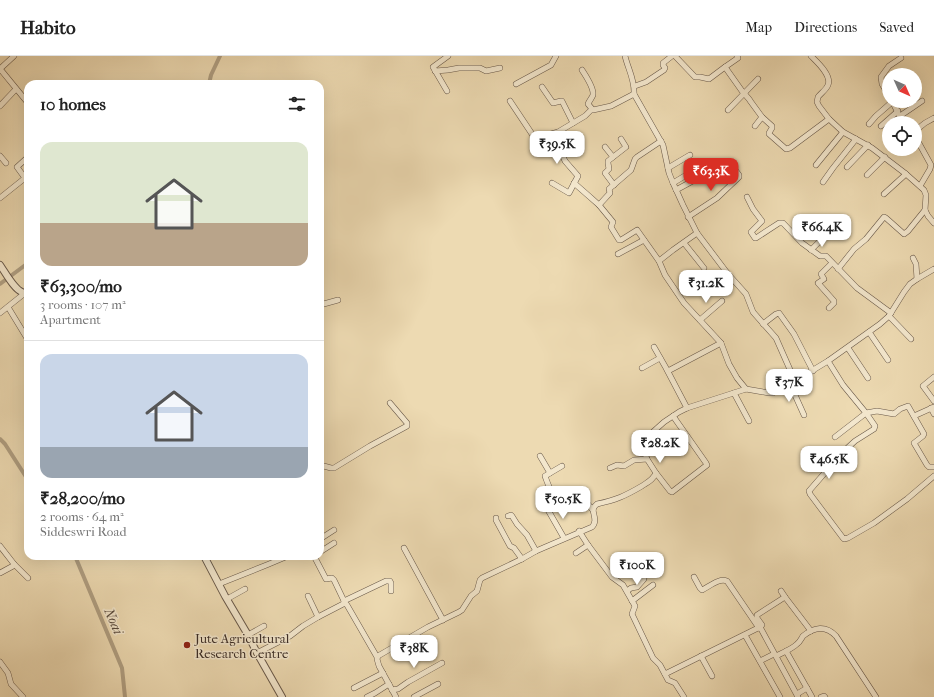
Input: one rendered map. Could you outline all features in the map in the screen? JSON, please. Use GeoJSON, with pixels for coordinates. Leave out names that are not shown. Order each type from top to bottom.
{"type":"FeatureCollection","features":[{"type":"Feature","properties":{"kind":"street"},"geometry":{"type":"LineString","coordinates":[[14,56],[1,69],[24,98]]}},
{"type":"Feature","properties":{"kind":"street"},"geometry":{"type":"LineString","coordinates":[[447,91],[433,67],[448,56]]}},
{"type":"Feature","properties":{"kind":"street"},"geometry":{"type":"LineString","coordinates":[[516,84],[551,65],[556,56]]}},
{"type":"Feature","properties":{"kind":"street"},"geometry":{"type":"LineString","coordinates":[[625,56],[635,86],[634,94],[661,141],[673,183],[688,217],[728,274],[746,294],[752,311],[776,338],[795,381]]}},
{"type":"Feature","properties":{"kind":"street"},"geometry":{"type":"LineString","coordinates":[[635,86],[648,81],[664,70],[665,68],[663,64],[672,56]]}},
{"type":"Feature","properties":{"kind":"street"},"geometry":{"type":"LineString","coordinates":[[675,56],[695,77],[709,79],[738,58],[737,56]]}},
{"type":"Feature","properties":{"kind":"street"},"geometry":{"type":"LineString","coordinates":[[811,56],[826,73],[829,79],[827,87],[817,99],[819,106],[843,132],[868,145],[924,190],[926,195],[925,210],[934,223]]}},
{"type":"Feature","properties":{"kind":"street"},"geometry":{"type":"LineString","coordinates":[[888,68],[901,58]]}},
{"type":"Feature","properties":{"kind":"street"},"geometry":{"type":"LineString","coordinates":[[725,67],[762,117],[772,127],[769,134],[787,149],[829,118]]}},
{"type":"Feature","properties":{"kind":"street"},"geometry":{"type":"LineString","coordinates":[[435,71],[458,68],[480,68],[486,71],[500,68]]}},
{"type":"Feature","properties":{"kind":"street"},"geometry":{"type":"LineString","coordinates":[[582,70],[588,79],[593,92],[588,104],[592,109]]}},
{"type":"Feature","properties":{"kind":"street"},"geometry":{"type":"LineString","coordinates":[[728,110],[758,79]]}},
{"type":"Feature","properties":{"kind":"street"},"geometry":{"type":"LineString","coordinates":[[542,87],[553,103],[562,101],[573,123]]}},
{"type":"Feature","properties":{"kind":"street"},"geometry":{"type":"LineString","coordinates":[[0,106],[16,89]]}},
{"type":"Feature","properties":{"kind":"street"},"geometry":{"type":"LineString","coordinates":[[510,101],[538,143],[550,134],[558,132],[585,116],[592,109],[595,110],[611,106],[634,94]]}},
{"type":"Feature","properties":{"kind":"street"},"geometry":{"type":"LineString","coordinates":[[869,124],[885,108]]}},
{"type":"Feature","properties":{"kind":"street"},"geometry":{"type":"LineString","coordinates":[[896,108],[899,114]]}},
{"type":"Feature","properties":{"kind":"street"},"geometry":{"type":"LineString","coordinates":[[880,126],[910,108]]}},
{"type":"Feature","properties":{"kind":"street"},"geometry":{"type":"LineString","coordinates":[[755,126],[762,117]]}},
{"type":"Feature","properties":{"kind":"street"},"geometry":{"type":"LineString","coordinates":[[922,125],[934,118]]}},
{"type":"Feature","properties":{"kind":"street"},"geometry":{"type":"LineString","coordinates":[[816,164],[843,132]]}},
{"type":"Feature","properties":{"kind":"street"},"geometry":{"type":"LineString","coordinates":[[552,183],[569,193],[578,177],[578,175],[566,163],[553,134]]}},
{"type":"Feature","properties":{"kind":"street"},"geometry":{"type":"LineString","coordinates":[[614,185],[605,173],[609,169],[608,161],[626,147],[621,139]]}},
{"type":"Feature","properties":{"kind":"street"},"geometry":{"type":"LineString","coordinates":[[823,182],[832,168],[856,139]]}},
{"type":"Feature","properties":{"kind":"street"},"geometry":{"type":"LineString","coordinates":[[599,205],[611,193],[609,189],[631,170],[636,158],[661,141]]}},
{"type":"Feature","properties":{"kind":"street"},"geometry":{"type":"LineString","coordinates":[[848,168],[868,145]]}},
{"type":"Feature","properties":{"kind":"street"},"geometry":{"type":"LineString","coordinates":[[606,147],[613,157]]}},
{"type":"Feature","properties":{"kind":"street"},"geometry":{"type":"LineString","coordinates":[[920,186],[932,166],[922,148]]}},
{"type":"Feature","properties":{"kind":"street"},"geometry":{"type":"LineString","coordinates":[[668,168],[690,155]]}},
{"type":"Feature","properties":{"kind":"street"},"geometry":{"type":"LineString","coordinates":[[0,156],[6,163]]}},
{"type":"Feature","properties":{"kind":"street"},"geometry":{"type":"LineString","coordinates":[[867,175],[885,158]]}},
{"type":"Feature","properties":{"kind":"street"},"geometry":{"type":"LineString","coordinates":[[24,161],[17,167],[24,176]]}},
{"type":"Feature","properties":{"kind":"street"},"geometry":{"type":"LineString","coordinates":[[688,217],[717,198],[739,177],[730,163]]}},
{"type":"Feature","properties":{"kind":"street"},"geometry":{"type":"LineString","coordinates":[[673,183],[698,168]]}},
{"type":"Feature","properties":{"kind":"street"},"geometry":{"type":"LineString","coordinates":[[884,194],[906,174]]}},
{"type":"Feature","properties":{"kind":"street"},"geometry":{"type":"LineString","coordinates":[[676,190],[700,177]]}},
{"type":"Feature","properties":{"kind":"street"},"geometry":{"type":"LineString","coordinates":[[0,198],[24,179]]}},
{"type":"Feature","properties":{"kind":"street"},"geometry":{"type":"LineString","coordinates":[[574,183],[599,205],[613,222],[611,227],[619,240],[637,230],[659,261],[665,275],[684,303],[722,343],[737,378],[746,389]]}},
{"type":"Feature","properties":{"kind":"street"},"geometry":{"type":"LineString","coordinates":[[747,197],[753,209],[762,221],[751,231],[755,238],[781,223],[785,225],[811,250],[820,256],[826,256],[857,288],[890,314],[911,339]]}},
{"type":"Feature","properties":{"kind":"street"},"geometry":{"type":"LineString","coordinates":[[838,269],[854,249],[866,239],[884,217],[904,234],[925,210]]}},
{"type":"Feature","properties":{"kind":"street"},"geometry":{"type":"LineString","coordinates":[[811,250],[838,223]]}},
{"type":"Feature","properties":{"kind":"street"},"geometry":{"type":"LineString","coordinates":[[659,261],[698,233]]}},
{"type":"Feature","properties":{"kind":"street"},"geometry":{"type":"LineString","coordinates":[[618,254],[644,240]]}},
{"type":"Feature","properties":{"kind":"street"},"geometry":{"type":"LineString","coordinates":[[684,243],[704,268]]}},
{"type":"Feature","properties":{"kind":"street"},"geometry":{"type":"LineString","coordinates":[[912,258],[916,264],[916,279]]}},
{"type":"Feature","properties":{"kind":"street"},"geometry":{"type":"LineString","coordinates":[[829,308],[834,301],[818,283],[824,279],[821,274],[832,263]]}},
{"type":"Feature","properties":{"kind":"street"},"geometry":{"type":"LineString","coordinates":[[0,265],[20,292],[24,292]]}},
{"type":"Feature","properties":{"kind":"street"},"geometry":{"type":"LineString","coordinates":[[674,416],[707,465],[672,492],[656,473],[643,448],[643,442],[664,422],[687,408],[746,389],[769,394],[777,392],[848,348],[882,322],[890,314],[907,288],[916,279],[934,269]]}},
{"type":"Feature","properties":{"kind":"street"},"geometry":{"type":"LineString","coordinates":[[0,313],[24,294]]}},
{"type":"Feature","properties":{"kind":"street"},"geometry":{"type":"LineString","coordinates":[[324,304],[338,300]]}},
{"type":"Feature","properties":{"kind":"street"},"geometry":{"type":"LineString","coordinates":[[700,320],[722,301]]}},
{"type":"Feature","properties":{"kind":"street"},"geometry":{"type":"LineString","coordinates":[[8,307],[24,333]]}},
{"type":"Feature","properties":{"kind":"street"},"geometry":{"type":"LineString","coordinates":[[763,324],[779,313],[792,331],[813,371]]}},
{"type":"Feature","properties":{"kind":"street"},"geometry":{"type":"LineString","coordinates":[[869,332],[888,360]]}},
{"type":"Feature","properties":{"kind":"street"},"geometry":{"type":"LineString","coordinates":[[668,371],[722,343]]}},
{"type":"Feature","properties":{"kind":"street"},"geometry":{"type":"LineString","coordinates":[[654,347],[687,408]]}},
{"type":"Feature","properties":{"kind":"street"},"geometry":{"type":"LineString","coordinates":[[848,348],[868,378]]}},
{"type":"Feature","properties":{"kind":"street"},"geometry":{"type":"LineString","coordinates":[[642,368],[660,358]]}},
{"type":"Feature","properties":{"kind":"street"},"geometry":{"type":"LineString","coordinates":[[828,361],[846,388],[875,426],[874,429],[855,441],[843,452],[809,491],[843,538],[848,538],[871,525],[907,499],[934,476]]}},
{"type":"Feature","properties":{"kind":"street"},"geometry":{"type":"LineString","coordinates":[[934,377],[923,386],[934,401]]}},
{"type":"Feature","properties":{"kind":"street"},"geometry":{"type":"LineString","coordinates":[[790,384],[804,415]]}},
{"type":"Feature","properties":{"kind":"street"},"geometry":{"type":"LineString","coordinates":[[734,393],[749,421]]}},
{"type":"Feature","properties":{"kind":"street"},"geometry":{"type":"LineString","coordinates":[[324,466],[334,468],[407,426],[407,423],[390,403]]}},
{"type":"Feature","properties":{"kind":"street"},"geometry":{"type":"LineString","coordinates":[[835,437],[866,413],[878,411],[894,414],[900,408],[908,406],[924,434],[914,443],[928,466],[934,467]]}},
{"type":"Feature","properties":{"kind":"street"},"geometry":{"type":"LineString","coordinates":[[914,416],[932,408],[934,414]]}},
{"type":"Feature","properties":{"kind":"street"},"geometry":{"type":"LineString","coordinates":[[540,456],[550,473]]}},
{"type":"Feature","properties":{"kind":"street"},"geometry":{"type":"LineString","coordinates":[[610,468],[617,465],[624,466],[634,460],[648,460]]}},
{"type":"Feature","properties":{"kind":"street"},"geometry":{"type":"LineString","coordinates":[[377,657],[428,627],[462,610],[471,596],[477,591],[482,578],[536,551],[594,525],[595,520],[593,510],[577,492],[555,500],[545,477],[562,466]]}},
{"type":"Feature","properties":{"kind":"street"},"geometry":{"type":"LineString","coordinates":[[593,510],[597,504],[620,498],[633,492],[652,479],[656,473]]}},
{"type":"Feature","properties":{"kind":"street"},"geometry":{"type":"LineString","coordinates":[[548,510],[564,538]]}},
{"type":"Feature","properties":{"kind":"street"},"geometry":{"type":"LineString","coordinates":[[508,516],[512,516],[515,522],[527,535],[536,551]]}},
{"type":"Feature","properties":{"kind":"street"},"geometry":{"type":"LineString","coordinates":[[496,518],[510,545],[522,559]]}},
{"type":"Feature","properties":{"kind":"street"},"geometry":{"type":"LineString","coordinates":[[324,536],[334,530]]}},
{"type":"Feature","properties":{"kind":"street"},"geometry":{"type":"LineString","coordinates":[[579,532],[612,577],[622,584],[635,607],[632,614],[653,658],[668,680],[675,683],[684,697]]}},
{"type":"Feature","properties":{"kind":"street"},"geometry":{"type":"LineString","coordinates":[[324,549],[334,543]]}},
{"type":"Feature","properties":{"kind":"street"},"geometry":{"type":"LineString","coordinates":[[576,553],[588,545]]}},
{"type":"Feature","properties":{"kind":"street"},"geometry":{"type":"LineString","coordinates":[[0,546],[14,564],[28,578]]}},
{"type":"Feature","properties":{"kind":"street"},"geometry":{"type":"LineString","coordinates":[[404,548],[443,620]]}},
{"type":"Feature","properties":{"kind":"street"},"geometry":{"type":"LineString","coordinates":[[206,560],[282,697]]}},
{"type":"Feature","properties":{"kind":"street"},"geometry":{"type":"LineString","coordinates":[[219,584],[278,560]]}},
{"type":"Feature","properties":{"kind":"street"},"geometry":{"type":"LineString","coordinates":[[316,560],[326,579],[332,578],[334,580],[344,602],[377,657],[379,666],[396,697]]}},
{"type":"Feature","properties":{"kind":"street"},"geometry":{"type":"LineString","coordinates":[[0,573],[14,564]]}},
{"type":"Feature","properties":{"kind":"street"},"geometry":{"type":"LineString","coordinates":[[694,577],[702,590],[720,580],[727,581],[759,628],[797,695],[807,688]]}},
{"type":"Feature","properties":{"kind":"street"},"geometry":{"type":"LineString","coordinates":[[626,591],[636,587],[644,579]]}},
{"type":"Feature","properties":{"kind":"street"},"geometry":{"type":"LineString","coordinates":[[257,653],[290,636],[305,624],[344,602],[386,581],[390,581],[391,583],[391,591]]}},
{"type":"Feature","properties":{"kind":"street"},"geometry":{"type":"LineString","coordinates":[[632,601],[653,585]]}},
{"type":"Feature","properties":{"kind":"street"},"geometry":{"type":"LineString","coordinates":[[227,599],[245,589]]}},
{"type":"Feature","properties":{"kind":"street"},"geometry":{"type":"LineString","coordinates":[[781,591],[811,630]]}},
{"type":"Feature","properties":{"kind":"street"},"geometry":{"type":"LineString","coordinates":[[308,596],[318,617]]}},
{"type":"Feature","properties":{"kind":"street"},"geometry":{"type":"LineString","coordinates":[[665,674],[759,628],[762,625],[757,618],[757,615],[785,597]]}},
{"type":"Feature","properties":{"kind":"street"},"geometry":{"type":"LineString","coordinates":[[248,635],[264,626]]}},
{"type":"Feature","properties":{"kind":"street"},"geometry":{"type":"LineString","coordinates":[[760,661],[786,651],[796,645],[811,630],[821,628],[830,630],[836,636],[876,697]]}},
{"type":"Feature","properties":{"kind":"street"},"geometry":{"type":"LineString","coordinates":[[745,635],[780,697]]}},
{"type":"Feature","properties":{"kind":"street"},"geometry":{"type":"LineString","coordinates":[[786,651],[812,697]]}},
{"type":"Feature","properties":{"kind":"street"},"geometry":{"type":"LineString","coordinates":[[701,656],[712,676]]}},
{"type":"Feature","properties":{"kind":"street"},"geometry":{"type":"LineString","coordinates":[[0,662],[8,673],[11,684],[24,697]]}},
{"type":"Feature","properties":{"kind":"street"},"geometry":{"type":"LineString","coordinates":[[392,690],[398,689],[442,663]]}},
{"type":"Feature","properties":{"kind":"street"},"geometry":{"type":"LineString","coordinates":[[354,688],[383,673]]}},
{"type":"Feature","properties":{"kind":"street"},"geometry":{"type":"LineString","coordinates":[[367,697],[389,684]]}},
{"type":"Feature","properties":{"kind":"street"},"geometry":{"type":"LineString","coordinates":[[414,697],[438,684]]}},
{"type":"Feature","properties":{"kind":"street"},"geometry":{"type":"LineString","coordinates":[[821,697],[825,697]]}},
{"type":"Feature","properties":{"kind":"waterway"},"geometry":{"type":"LineString","coordinates":[[210,80],[220,56]]}},
{"type":"Feature","properties":{"kind":"waterway"},"geometry":{"type":"LineString","coordinates":[[0,284],[24,266]]}},
{"type":"Feature","properties":{"kind":"waterway","name":"Noai"},"geometry":{"type":"LineString","coordinates":[[0,439],[5,444],[24,474]]}},
{"type":"Feature","properties":{"kind":"waterway","name":"Noai"},"geometry":{"type":"LineString","coordinates":[[77,560],[122,668],[125,697]]}},
{"type":"Feature","properties":{"kind":"place","name":"Jute Agricultural Research Centre"},"geometry":{"type":"Point","coordinates":[187,645]}}]}
